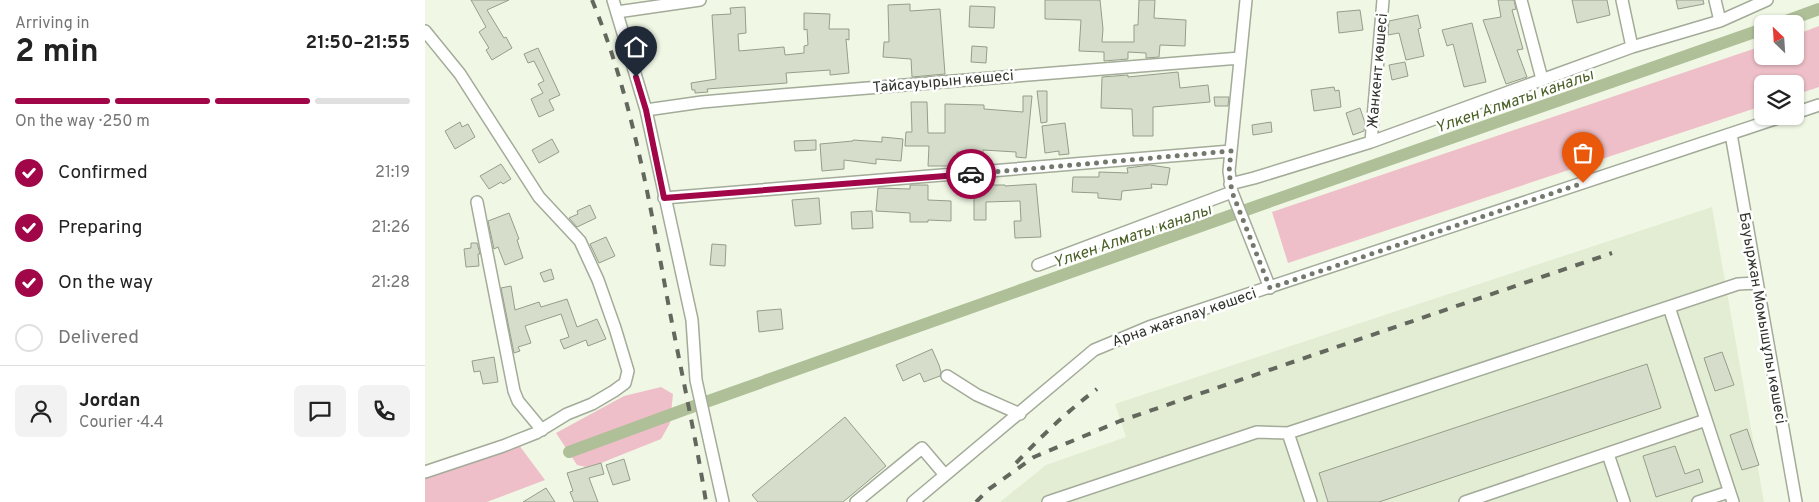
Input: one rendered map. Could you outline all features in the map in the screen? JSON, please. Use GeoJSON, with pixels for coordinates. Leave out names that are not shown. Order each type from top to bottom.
{"type":"FeatureCollection","features":[{"type":"Feature","properties":{"kind":"street"},"geometry":{"type":"LineString","coordinates":[[700,0],[615,6],[646,110],[692,320],[696,380],[723,502]]}},
{"type":"Feature","properties":{"kind":"street"},"geometry":{"type":"LineString","coordinates":[[1246,0],[1229,172],[1231,188],[1270,288]]}},
{"type":"Feature","properties":{"kind":"street","name":"Жанкент көшесі"},"geometry":{"type":"LineString","coordinates":[[1371,142],[1383,0]]}},
{"type":"Feature","properties":{"kind":"street"},"geometry":{"type":"LineString","coordinates":[[1521,0],[1542,79]]}},
{"type":"Feature","properties":{"kind":"street"},"geometry":{"type":"LineString","coordinates":[[1622,0],[1633,47]]}},
{"type":"Feature","properties":{"kind":"street"},"geometry":{"type":"LineString","coordinates":[[1715,0],[1720,21]]}},
{"type":"Feature","properties":{"kind":"street"},"geometry":{"type":"LineString","coordinates":[[1038,265],[1254,178],[1371,142],[1633,47],[1720,21],[1767,0]]}},
{"type":"Feature","properties":{"kind":"street"},"geometry":{"type":"LineString","coordinates":[[425,31],[460,74],[539,197],[580,241],[598,280],[628,371],[625,383],[614,392],[592,404],[567,414],[542,430],[503,446],[425,472]]}},
{"type":"Feature","properties":{"kind":"street","name":"Тайсауырын көшесі"},"geometry":{"type":"LineString","coordinates":[[646,110],[781,94],[1240,58]]}},
{"type":"Feature","properties":{"kind":"street"},"geometry":{"type":"LineString","coordinates":[[1804,110],[1819,105]]}},
{"type":"Feature","properties":{"kind":"street","name":"Арна жағалау көшесі"},"geometry":{"type":"LineString","coordinates":[[913,502],[1094,350],[1149,327],[1758,125]]}},
{"type":"Feature","properties":{"kind":"street","name":"Бауыржан Момышұлы көшесі"},"geometry":{"type":"LineString","coordinates":[[1731,134],[1796,502]]}},
{"type":"Feature","properties":{"kind":"street"},"geometry":{"type":"LineString","coordinates":[[664,198],[1231,151]]}},
{"type":"Feature","properties":{"kind":"street"},"geometry":{"type":"LineString","coordinates":[[477,202],[514,391],[518,401],[542,430]]}},
{"type":"Feature","properties":{"kind":"street"},"geometry":{"type":"LineString","coordinates":[[1049,502],[1257,432],[1288,433],[1737,284],[1757,283]]}},
{"type":"Feature","properties":{"kind":"street"},"geometry":{"type":"LineString","coordinates":[[1669,307],[1731,497],[1698,502]]}},
{"type":"Feature","properties":{"kind":"street"},"geometry":{"type":"LineString","coordinates":[[947,376],[977,395],[1020,414]]}},
{"type":"Feature","properties":{"kind":"street"},"geometry":{"type":"LineString","coordinates":[[1465,502],[1706,420]]}},
{"type":"Feature","properties":{"kind":"street"},"geometry":{"type":"LineString","coordinates":[[1288,433],[1311,502]]}},
{"type":"Feature","properties":{"kind":"street"},"geometry":{"type":"LineString","coordinates":[[856,502],[922,448],[945,475]]}},
{"type":"Feature","properties":{"kind":"street"},"geometry":{"type":"LineString","coordinates":[[1608,454],[1624,502]]}},
{"type":"Feature","properties":{"kind":"shaded area"},"geometry":{"type":"Polygon","coordinates":[[[1819,26],[1819,87],[1804,92],[1804,75],[1754,75],[1754,109],[1288,263],[1272,212],[1754,49],[1754,65],[1804,65],[1804,32],[1819,26]]]}},
{"type":"Feature","properties":{"kind":"shaded area"},"geometry":{"type":"Polygon","coordinates":[[[1712,207],[1764,502],[1000,502],[1046,465],[1126,437],[1115,404],[1712,207]]]}},
{"type":"Feature","properties":{"kind":"shaded area"},"geometry":{"type":"Polygon","coordinates":[[[661,387],[673,394],[670,423],[661,439],[586,467],[577,465],[556,433],[624,396],[661,387]]]}},
{"type":"Feature","properties":{"kind":"shaded area"},"geometry":{"type":"Polygon","coordinates":[[[516,441],[545,480],[487,502],[425,502],[425,472],[516,441]]]}},
{"type":"Feature","properties":{"kind":"building"},"geometry":{"type":"Polygon","coordinates":[[[471,0],[509,0],[487,10],[512,48],[492,60],[486,50],[489,48],[479,32],[486,27],[471,0]]]}},
{"type":"Feature","properties":{"kind":"building"},"geometry":{"type":"Polygon","coordinates":[[[1045,0],[1100,0],[1103,29],[1102,42],[1134,42],[1134,25],[1138,25],[1139,0],[1155,0],[1154,18],[1186,20],[1185,46],[1160,45],[1159,57],[1146,58],[1146,53],[1128,52],[1128,59],[1104,61],[1104,52],[1079,51],[1081,20],[1045,19],[1045,0]]]}},
{"type":"Feature","properties":{"kind":"building"},"geometry":{"type":"Polygon","coordinates":[[[1498,0],[1514,0],[1516,9],[1512,10],[1523,49],[1517,50],[1527,77],[1506,84],[1483,20],[1501,17],[1498,0]]]}},
{"type":"Feature","properties":{"kind":"building"},"geometry":{"type":"Polygon","coordinates":[[[1572,0],[1607,0],[1610,15],[1577,23],[1572,0]]]}},
{"type":"Feature","properties":{"kind":"building"},"geometry":{"type":"Polygon","coordinates":[[[1676,0],[1703,0],[1704,4],[1678,9],[1676,0]]]}},
{"type":"Feature","properties":{"kind":"building"},"geometry":{"type":"Polygon","coordinates":[[[910,4],[910,11],[940,9],[945,74],[912,77],[911,59],[883,57],[884,42],[889,42],[888,5],[910,4]]]}},
{"type":"Feature","properties":{"kind":"building"},"geometry":{"type":"Polygon","coordinates":[[[970,6],[995,7],[994,28],[969,27],[970,6]]]}},
{"type":"Feature","properties":{"kind":"building"},"geometry":{"type":"Polygon","coordinates":[[[745,7],[746,33],[738,34],[739,51],[784,47],[785,55],[804,53],[804,46],[808,45],[807,29],[804,30],[804,13],[830,14],[829,29],[849,29],[849,40],[846,39],[849,73],[830,75],[830,70],[786,73],[787,83],[707,89],[708,92],[695,93],[695,90],[692,90],[691,83],[716,79],[712,15],[731,14],[730,8],[745,7]]]}},
{"type":"Feature","properties":{"kind":"building"},"geometry":{"type":"Polygon","coordinates":[[[1360,10],[1363,30],[1339,33],[1337,12],[1360,10]]]}},
{"type":"Feature","properties":{"kind":"building"},"geometry":{"type":"Polygon","coordinates":[[[1418,15],[1421,28],[1418,29],[1424,56],[1406,60],[1399,33],[1388,35],[1389,21],[1418,15]]]}},
{"type":"Feature","properties":{"kind":"building"},"geometry":{"type":"Polygon","coordinates":[[[1472,23],[1486,82],[1464,87],[1453,44],[1447,46],[1442,30],[1472,23]]]}},
{"type":"Feature","properties":{"kind":"building"},"geometry":{"type":"Polygon","coordinates":[[[972,46],[987,47],[986,63],[971,62],[972,46]]]}},
{"type":"Feature","properties":{"kind":"building"},"geometry":{"type":"Polygon","coordinates":[[[538,48],[560,95],[549,100],[554,110],[539,117],[531,99],[543,93],[538,84],[544,81],[534,61],[528,63],[524,54],[538,48]]]}},
{"type":"Feature","properties":{"kind":"building"},"geometry":{"type":"Polygon","coordinates":[[[1405,62],[1408,76],[1392,80],[1389,65],[1405,62]]]}},
{"type":"Feature","properties":{"kind":"building"},"geometry":{"type":"Polygon","coordinates":[[[1178,72],[1180,88],[1208,85],[1210,102],[1153,107],[1153,136],[1133,136],[1132,109],[1101,108],[1102,77],[1128,75],[1128,77],[1178,72]]]}},
{"type":"Feature","properties":{"kind":"building"},"geometry":{"type":"Polygon","coordinates":[[[1334,87],[1335,91],[1339,90],[1341,107],[1314,111],[1311,90],[1334,87]]]}},
{"type":"Feature","properties":{"kind":"building"},"geometry":{"type":"Polygon","coordinates":[[[1037,91],[1047,91],[1047,122],[1041,123],[1037,91]]]}},
{"type":"Feature","properties":{"kind":"building"},"geometry":{"type":"Polygon","coordinates":[[[1023,96],[1032,96],[1026,158],[1016,157],[1016,152],[983,150],[983,153],[957,152],[957,166],[928,166],[929,146],[905,146],[906,132],[912,132],[911,102],[927,102],[928,133],[945,133],[945,104],[984,105],[984,109],[1023,112],[1023,96]]]}},
{"type":"Feature","properties":{"kind":"building"},"geometry":{"type":"Polygon","coordinates":[[[1214,97],[1229,97],[1228,106],[1215,106],[1214,97]]]}},
{"type":"Feature","properties":{"kind":"building"},"geometry":{"type":"Polygon","coordinates":[[[1360,108],[1365,123],[1364,131],[1353,135],[1346,113],[1360,108]]]}},
{"type":"Feature","properties":{"kind":"building"},"geometry":{"type":"Polygon","coordinates":[[[460,122],[462,127],[468,124],[475,137],[455,149],[445,131],[460,122]]]}},
{"type":"Feature","properties":{"kind":"building"},"geometry":{"type":"Polygon","coordinates":[[[1271,122],[1272,132],[1253,135],[1252,125],[1271,122]]]}},
{"type":"Feature","properties":{"kind":"building"},"geometry":{"type":"Polygon","coordinates":[[[1065,123],[1069,154],[1059,155],[1059,151],[1045,153],[1042,126],[1065,123]]]}},
{"type":"Feature","properties":{"kind":"building"},"geometry":{"type":"Polygon","coordinates":[[[882,137],[903,139],[901,161],[876,159],[876,164],[844,160],[844,169],[822,171],[820,144],[853,140],[882,142],[882,137]]]}},
{"type":"Feature","properties":{"kind":"building"},"geometry":{"type":"Polygon","coordinates":[[[552,139],[559,152],[539,163],[532,150],[552,139]]]}},
{"type":"Feature","properties":{"kind":"building"},"geometry":{"type":"Polygon","coordinates":[[[816,140],[816,150],[795,151],[794,141],[816,140]]]}},
{"type":"Feature","properties":{"kind":"building"},"geometry":{"type":"Polygon","coordinates":[[[501,164],[511,179],[489,189],[480,176],[501,164]]]}},
{"type":"Feature","properties":{"kind":"building"},"geometry":{"type":"Polygon","coordinates":[[[1150,165],[1170,168],[1167,185],[1151,184],[1152,188],[1122,191],[1121,200],[1098,198],[1098,193],[1072,192],[1073,177],[1099,177],[1099,172],[1128,173],[1127,168],[1150,165]]]}},
{"type":"Feature","properties":{"kind":"building"},"geometry":{"type":"Polygon","coordinates":[[[1036,184],[1041,237],[1015,238],[1014,221],[1021,221],[1020,201],[986,202],[986,220],[974,220],[974,188],[989,188],[989,185],[1036,184]]]}},
{"type":"Feature","properties":{"kind":"building"},"geometry":{"type":"Polygon","coordinates":[[[910,185],[928,185],[928,200],[951,201],[951,221],[928,220],[928,222],[910,222],[910,213],[876,211],[878,188],[910,189],[910,185]]]}},
{"type":"Feature","properties":{"kind":"building"},"geometry":{"type":"Polygon","coordinates":[[[819,198],[821,224],[795,226],[792,200],[819,198]]]}},
{"type":"Feature","properties":{"kind":"building"},"geometry":{"type":"Polygon","coordinates":[[[590,205],[596,218],[577,227],[569,218],[578,214],[577,211],[590,205]]]}},
{"type":"Feature","properties":{"kind":"building"},"geometry":{"type":"Polygon","coordinates":[[[872,211],[873,228],[852,229],[851,212],[872,211]]]}},
{"type":"Feature","properties":{"kind":"building"},"geometry":{"type":"Polygon","coordinates":[[[509,213],[519,239],[517,240],[523,258],[505,265],[498,247],[494,249],[488,221],[509,213]]]}},
{"type":"Feature","properties":{"kind":"building"},"geometry":{"type":"Polygon","coordinates":[[[606,237],[615,256],[599,263],[590,244],[606,237]]]}},
{"type":"Feature","properties":{"kind":"building"},"geometry":{"type":"Polygon","coordinates":[[[471,243],[477,243],[480,254],[478,254],[479,266],[466,267],[464,249],[471,248],[471,243]]]}},
{"type":"Feature","properties":{"kind":"building"},"geometry":{"type":"Polygon","coordinates":[[[712,244],[726,245],[725,266],[710,265],[712,244]]]}},
{"type":"Feature","properties":{"kind":"building"},"geometry":{"type":"Polygon","coordinates":[[[551,269],[554,279],[544,282],[540,273],[551,269]]]}},
{"type":"Feature","properties":{"kind":"building"},"geometry":{"type":"Polygon","coordinates":[[[511,286],[515,310],[539,302],[541,307],[567,299],[577,327],[597,319],[606,339],[588,346],[586,340],[564,349],[560,340],[569,337],[561,314],[525,326],[531,343],[518,347],[520,351],[514,353],[501,288],[511,286]]]}},
{"type":"Feature","properties":{"kind":"building"},"geometry":{"type":"Polygon","coordinates":[[[781,309],[783,329],[759,332],[757,311],[781,309]]]}},
{"type":"Feature","properties":{"kind":"building"},"geometry":{"type":"Polygon","coordinates":[[[932,349],[939,365],[940,376],[924,382],[920,373],[903,381],[896,365],[932,349]]]}},
{"type":"Feature","properties":{"kind":"building"},"geometry":{"type":"Polygon","coordinates":[[[1722,352],[1734,385],[1715,391],[1704,358],[1722,352]]]}},
{"type":"Feature","properties":{"kind":"building"},"geometry":{"type":"Polygon","coordinates":[[[494,357],[498,382],[483,384],[480,371],[474,372],[472,361],[494,357]]]}},
{"type":"Feature","properties":{"kind":"building"},"geometry":{"type":"Polygon","coordinates":[[[1647,364],[1661,408],[1379,502],[1328,502],[1319,473],[1647,364]]]}},
{"type":"Feature","properties":{"kind":"building"},"geometry":{"type":"Polygon","coordinates":[[[845,417],[886,466],[843,502],[758,502],[752,495],[845,417]]]}},
{"type":"Feature","properties":{"kind":"building"},"geometry":{"type":"Polygon","coordinates":[[[1747,429],[1759,465],[1742,470],[1730,435],[1747,429]]]}},
{"type":"Feature","properties":{"kind":"building"},"geometry":{"type":"Polygon","coordinates":[[[1675,446],[1685,474],[1699,469],[1703,482],[1656,497],[1643,456],[1675,446]]]}},
{"type":"Feature","properties":{"kind":"building"},"geometry":{"type":"Polygon","coordinates":[[[624,459],[630,480],[613,485],[606,465],[624,459]]]}},
{"type":"Feature","properties":{"kind":"building"},"geometry":{"type":"Polygon","coordinates":[[[601,463],[604,474],[589,478],[598,502],[574,502],[570,492],[573,491],[567,473],[601,463]]]}},
{"type":"Feature","properties":{"kind":"building"},"geometry":{"type":"Polygon","coordinates":[[[546,488],[555,502],[523,502],[546,488]]]}},
{"type":"Feature","properties":{"kind":"waterway","name":"Үлкен Алматы каналы"},"geometry":{"type":"LineString","coordinates":[[1803,15],[1819,9]]}},
{"type":"Feature","properties":{"kind":"waterway","name":"Үлкен Алматы каналы"},"geometry":{"type":"LineString","coordinates":[[569,452],[1260,205],[1754,32]]}},
{"type":"Feature","properties":{"kind":"railway"},"geometry":{"type":"LineString","coordinates":[[592,0],[618,72],[637,147],[706,502]]}},
{"type":"Feature","properties":{"kind":"railway"},"geometry":{"type":"LineString","coordinates":[[976,502],[989,489],[1034,457],[1120,421],[1612,253]]}},
{"type":"Feature","properties":{"kind":"railway"},"geometry":{"type":"LineString","coordinates":[[1016,463],[1055,424],[1097,389]]}},
{"type":"Feature","properties":{"kind":"way so far"},"geometry":{"type":"LineString","coordinates":[[971,174],[1231,151],[1229,172],[1232,192],[1270,288],[1583,183]]}},
{"type":"Feature","properties":{"kind":"route"},"geometry":{"type":"LineString","coordinates":[[636,77],[646,110],[664,198],[971,174]]}}]}
